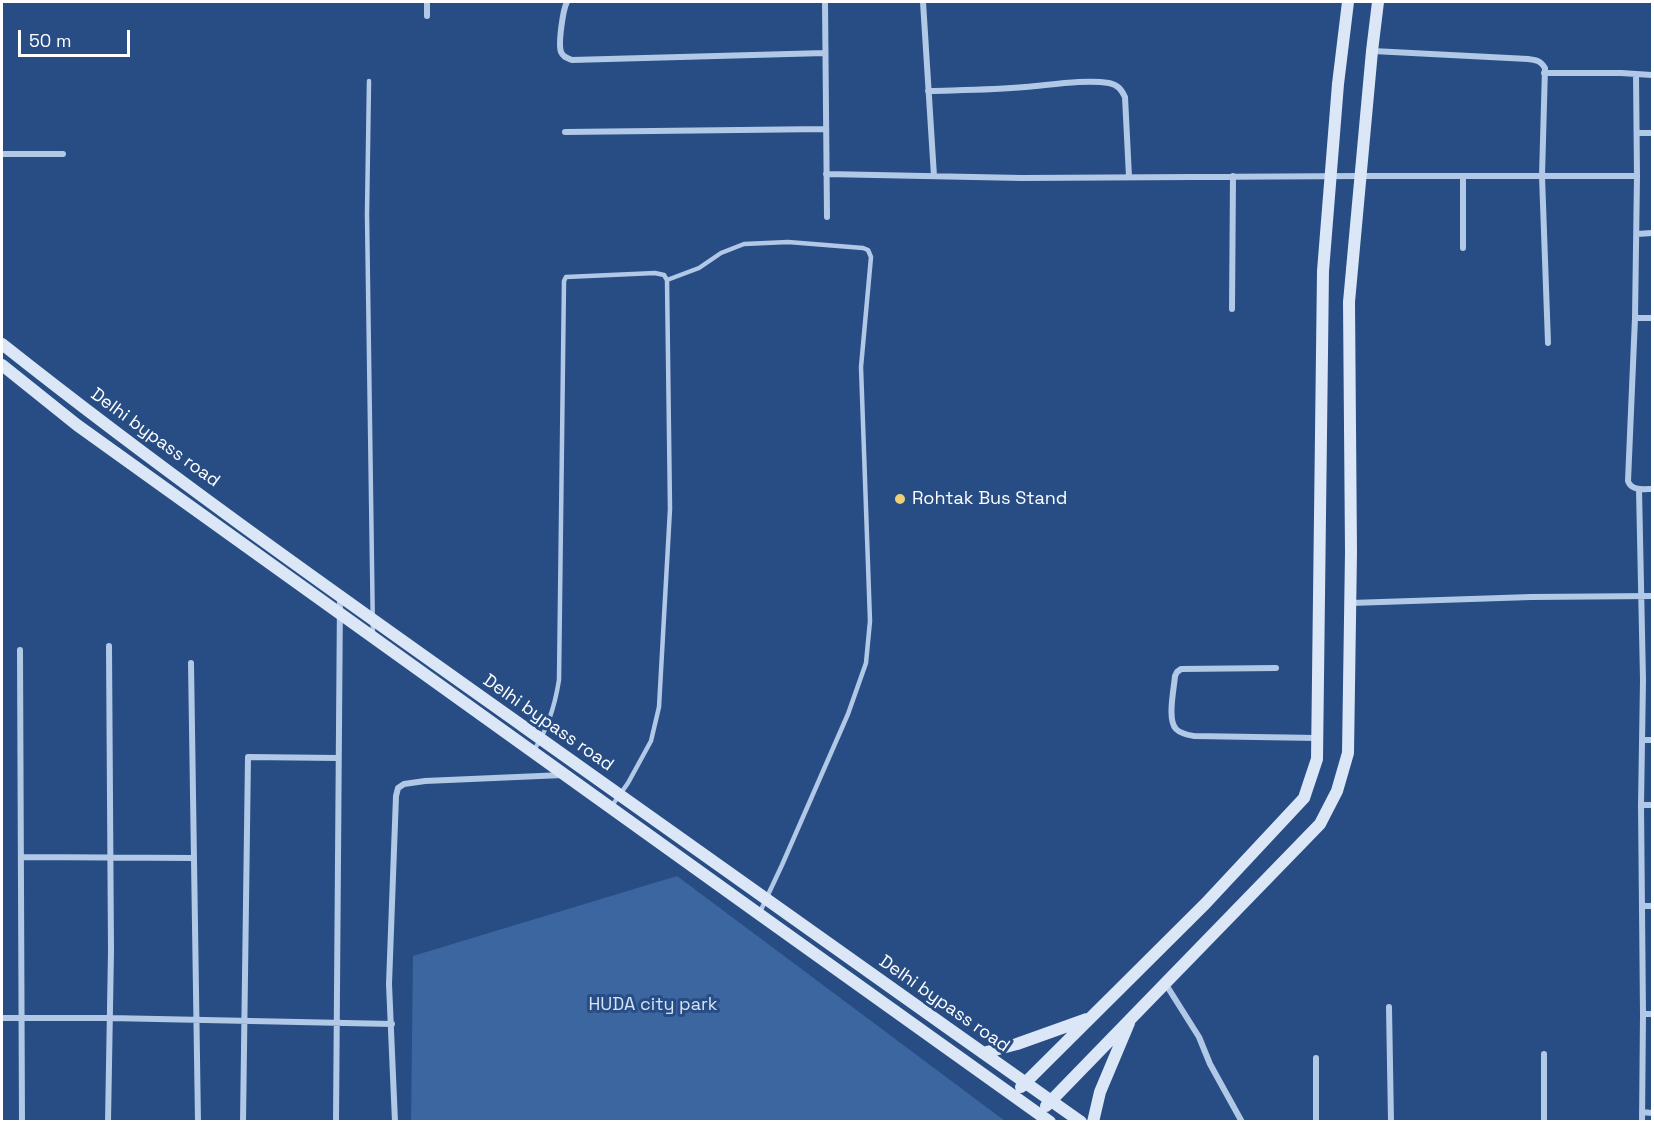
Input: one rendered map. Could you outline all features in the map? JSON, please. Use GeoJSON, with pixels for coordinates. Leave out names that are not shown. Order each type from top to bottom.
{"type":"FeatureCollection","features":[{"type":"Feature","properties":{"kind":"main road"},"geometry":{"type":"LineString","coordinates":[[1013,1095],[1205,904],[1304,798],[1317,759],[1323,271],[1338,84],[1348,2]]}},
{"type":"Feature","properties":{"kind":"main road"},"geometry":{"type":"LineString","coordinates":[[1040,1113],[1320,824],[1337,791],[1348,753],[1351,603],[1349,302],[1378,2]]}},
{"type":"Feature","properties":{"kind":"main road","name":"Delhi bypass road"},"geometry":{"type":"LineString","coordinates":[[2,344],[90,413],[374,621],[1081,1122]]}},
{"type":"Feature","properties":{"kind":"main road","name":"Delhi bypass road"},"geometry":{"type":"LineString","coordinates":[[2,365],[77,426],[1050,1122]]}},
{"type":"Feature","properties":{"kind":"main road"},"geometry":{"type":"LineString","coordinates":[[1093,1122],[1100,1092],[1132,1017]]}},
{"type":"Feature","properties":{"kind":"main road"},"geometry":{"type":"LineString","coordinates":[[983,1053],[1017,1044],[1090,1018]]}},
{"type":"Feature","properties":{"kind":"street"},"geometry":{"type":"LineString","coordinates":[[427,2],[427,16]]}},
{"type":"Feature","properties":{"kind":"street"},"geometry":{"type":"LineString","coordinates":[[567,2],[563,13],[560,48],[561,54],[572,60],[825,53]]}},
{"type":"Feature","properties":{"kind":"street"},"geometry":{"type":"LineString","coordinates":[[825,2],[827,217]]}},
{"type":"Feature","properties":{"kind":"street"},"geometry":{"type":"LineString","coordinates":[[922,2],[934,176]]}},
{"type":"Feature","properties":{"kind":"street"},"geometry":{"type":"LineString","coordinates":[[1372,51],[1527,59],[1539,61],[1545,68],[1542,176],[1548,343]]}},
{"type":"Feature","properties":{"kind":"street"},"geometry":{"type":"LineString","coordinates":[[1544,73],[1653,75]]}},
{"type":"Feature","properties":{"kind":"street"},"geometry":{"type":"LineString","coordinates":[[1636,75],[1637,234],[1628,481],[1629,485],[1639,489],[1653,489]]}},
{"type":"Feature","properties":{"kind":"street"},"geometry":{"type":"LineString","coordinates":[[928,91],[1008,89],[1081,83],[1117,85],[1125,97],[1129,177]]}},
{"type":"Feature","properties":{"kind":"street"},"geometry":{"type":"LineString","coordinates":[[565,132],[826,129]]}},
{"type":"Feature","properties":{"kind":"street"},"geometry":{"type":"LineString","coordinates":[[1637,133],[1653,133]]}},
{"type":"Feature","properties":{"kind":"street"},"geometry":{"type":"LineString","coordinates":[[2,154],[63,154]]}},
{"type":"Feature","properties":{"kind":"street"},"geometry":{"type":"LineString","coordinates":[[826,174],[1022,178],[1637,176]]}},
{"type":"Feature","properties":{"kind":"street"},"geometry":{"type":"LineString","coordinates":[[1233,176],[1233,309]]}},
{"type":"Feature","properties":{"kind":"street"},"geometry":{"type":"LineString","coordinates":[[1463,176],[1463,248]]}},
{"type":"Feature","properties":{"kind":"street"},"geometry":{"type":"LineString","coordinates":[[1637,234],[1653,233]]}},
{"type":"Feature","properties":{"kind":"street"},"geometry":{"type":"LineString","coordinates":[[1635,318],[1653,318]]}},
{"type":"Feature","properties":{"kind":"street"},"geometry":{"type":"LineString","coordinates":[[1639,489],[1643,680],[1642,1122]]}},
{"type":"Feature","properties":{"kind":"street"},"geometry":{"type":"LineString","coordinates":[[336,1122],[340,596]]}},
{"type":"Feature","properties":{"kind":"street"},"geometry":{"type":"LineString","coordinates":[[1351,603],[1531,597],[1653,596]]}},
{"type":"Feature","properties":{"kind":"street"},"geometry":{"type":"LineString","coordinates":[[108,1122],[111,951],[109,646]]}},
{"type":"Feature","properties":{"kind":"street"},"geometry":{"type":"LineString","coordinates":[[20,650],[22,1122]]}},
{"type":"Feature","properties":{"kind":"street"},"geometry":{"type":"LineString","coordinates":[[191,663],[198,1122]]}},
{"type":"Feature","properties":{"kind":"street"},"geometry":{"type":"LineString","coordinates":[[1276,668],[1181,669],[1175,676],[1171,717],[1173,725],[1184,734],[1194,736],[1317,738]]}},
{"type":"Feature","properties":{"kind":"street"},"geometry":{"type":"LineString","coordinates":[[1643,680],[1653,680]]}},
{"type":"Feature","properties":{"kind":"street"},"geometry":{"type":"LineString","coordinates":[[1642,740],[1653,740]]}},
{"type":"Feature","properties":{"kind":"street"},"geometry":{"type":"LineString","coordinates":[[243,1122],[248,757],[338,758]]}},
{"type":"Feature","properties":{"kind":"street"},"geometry":{"type":"LineString","coordinates":[[395,1122],[389,984],[398,788],[404,784],[425,781],[565,775]]}},
{"type":"Feature","properties":{"kind":"street"},"geometry":{"type":"LineString","coordinates":[[1641,805],[1653,805]]}},
{"type":"Feature","properties":{"kind":"street"},"geometry":{"type":"LineString","coordinates":[[22,857],[194,858]]}},
{"type":"Feature","properties":{"kind":"street"},"geometry":{"type":"LineString","coordinates":[[1642,906],[1653,906]]}},
{"type":"Feature","properties":{"kind":"street"},"geometry":{"type":"LineString","coordinates":[[1165,983],[1199,1037],[1210,1064],[1242,1122]]}},
{"type":"Feature","properties":{"kind":"street"},"geometry":{"type":"LineString","coordinates":[[1389,1007],[1391,1122]]}},
{"type":"Feature","properties":{"kind":"street"},"geometry":{"type":"LineString","coordinates":[[1643,1014],[1653,1014]]}},
{"type":"Feature","properties":{"kind":"street"},"geometry":{"type":"LineString","coordinates":[[2,1018],[392,1024]]}},
{"type":"Feature","properties":{"kind":"street"},"geometry":{"type":"LineString","coordinates":[[1544,1054],[1544,1122]]}},
{"type":"Feature","properties":{"kind":"street"},"geometry":{"type":"LineString","coordinates":[[1316,1058],[1316,1122]]}},
{"type":"Feature","properties":{"kind":"street"},"geometry":{"type":"LineString","coordinates":[[1642,1112],[1653,1113]]}},
{"type":"Feature","properties":{"kind":"lane"},"geometry":{"type":"LineString","coordinates":[[369,81],[367,214],[373,638]]}},
{"type":"Feature","properties":{"kind":"lane"},"geometry":{"type":"LineString","coordinates":[[667,280],[699,268],[721,253],[744,244],[788,242],[863,248],[868,250],[871,257],[861,367],[870,621],[866,663],[848,714],[759,915]]}},
{"type":"Feature","properties":{"kind":"lane"},"geometry":{"type":"LineString","coordinates":[[532,752],[541,739],[555,705],[560,680],[564,281],[566,277],[655,273],[664,275],[667,280],[670,509],[659,707],[651,741],[620,796],[610,808]]}},
{"type":"Feature","properties":{"kind":"green space","name":"HUDA city park"},"geometry":{"type":"Polygon","coordinates":[[[677,876],[1005,1121],[411,1121],[413,956],[677,876]]]}},
{"type":"Feature","properties":{"kind":"place","name":"Rohtak Bus Stand"},"geometry":{"type":"Point","coordinates":[900,499]}}]}
